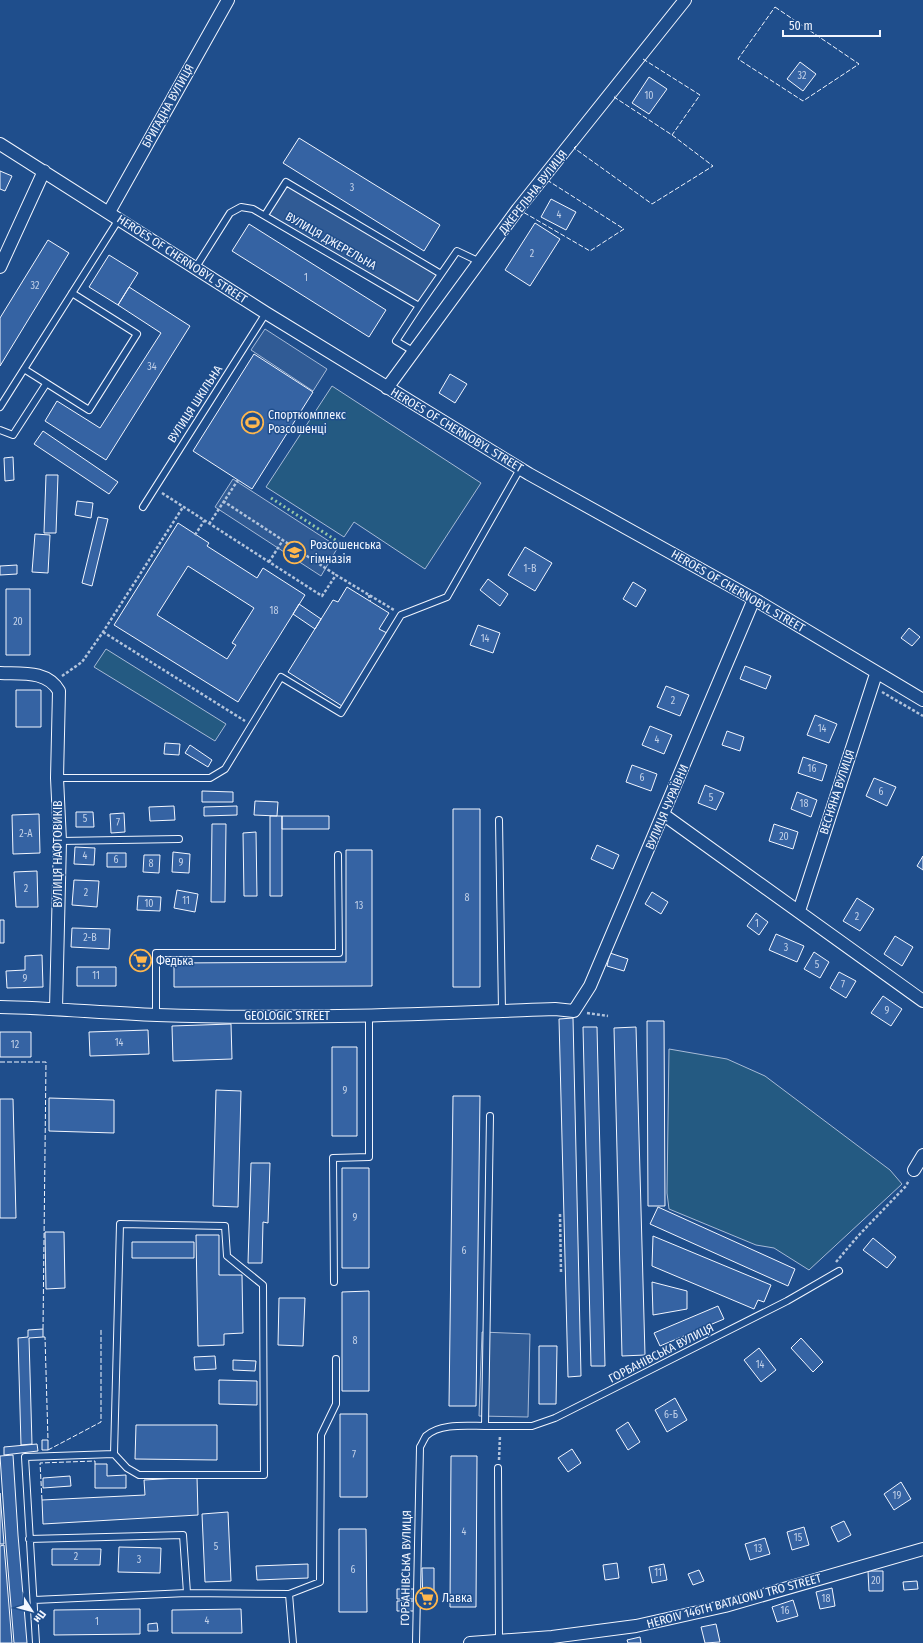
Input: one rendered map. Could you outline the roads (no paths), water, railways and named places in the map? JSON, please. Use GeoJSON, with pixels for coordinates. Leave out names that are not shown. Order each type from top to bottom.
{"type":"FeatureCollection","features":[{"type":"Feature","properties":{"kind":"street","name":"ДЖЕРЕЛЬНА ВУЛИЦЯ"},"geometry":{"type":"LineString","coordinates":[[387,388],[518,209],[685,0]]}},
{"type":"Feature","properties":{"kind":"street","name":"БРИГАДНА ВУЛИЦЯ"},"geometry":{"type":"LineString","coordinates":[[114,216],[222,3]]}},
{"type":"Feature","properties":{"kind":"street","name":"HEROES OF CHERNOBYL STREET"},"geometry":{"type":"LineString","coordinates":[[0,144],[196,267],[266,313],[520,469],[754,599],[876,674],[921,695]]}},
{"type":"Feature","properties":{"kind":"street"},"geometry":{"type":"LineString","coordinates":[[0,267],[44,171]]}},
{"type":"Feature","properties":{"kind":"street","name":"ВУЛИЦЯ ЧУРАЇВНИ"},"geometry":{"type":"LineString","coordinates":[[574,1011],[590,986],[664,815],[754,599]]}},
{"type":"Feature","properties":{"kind":"street","name":"ВУЛИЦЯ НАФТОВИКІВ"},"geometry":{"type":"LineString","coordinates":[[0,673],[44,676],[53,682],[59,691],[57,778],[60,841],[56,1008]]}},
{"type":"Feature","properties":{"kind":"street","name":"ВЕСНЯНА ВУЛИЦЯ"},"geometry":{"type":"LineString","coordinates":[[799,911],[876,674]]}},
{"type":"Feature","properties":{"kind":"street"},"geometry":{"type":"LineString","coordinates":[[664,815],[923,1001]]}},
{"type":"Feature","properties":{"kind":"street","name":"GEOLOGIC STREET"},"geometry":{"type":"LineString","coordinates":[[0,1007],[56,1008],[156,1015],[369,1016],[502,1011],[574,1011]]}},
{"type":"Feature","properties":{"kind":"street"},"geometry":{"type":"LineString","coordinates":[[914,1170],[923,1155]]}},
{"type":"Feature","properties":{"kind":"street","name":"HEROIV 146TH BATALONU TRO STREET"},"geometry":{"type":"LineString","coordinates":[[470,1643],[552,1637],[636,1626],[725,1606],[923,1549]]}},
{"type":"Feature","properties":{"kind":"lane"},"geometry":{"type":"LineString","coordinates":[[265,215],[286,182],[441,274]]}},
{"type":"Feature","properties":{"kind":"lane","name":"ВУЛИЦЯ ДЖЕРЕЛЬНА"},"geometry":{"type":"LineString","coordinates":[[196,267],[230,213],[241,206],[253,209],[265,215],[419,306]]}},
{"type":"Feature","properties":{"kind":"lane"},"geometry":{"type":"LineString","coordinates":[[0,407],[72,293],[114,216]]}},
{"type":"Feature","properties":{"kind":"lane"},"geometry":{"type":"LineString","coordinates":[[413,351],[396,341],[457,251],[480,262]]}},
{"type":"Feature","properties":{"kind":"lane"},"geometry":{"type":"LineString","coordinates":[[24,369],[89,410],[137,334],[72,293]]}},
{"type":"Feature","properties":{"kind":"lane","name":"ВУЛИЦЯ ШКІЛЬНА"},"geometry":{"type":"LineString","coordinates":[[143,507],[266,313]]}},
{"type":"Feature","properties":{"kind":"lane"},"geometry":{"type":"LineString","coordinates":[[0,430],[13,435],[46,384]]}},
{"type":"Feature","properties":{"kind":"lane"},"geometry":{"type":"LineString","coordinates":[[57,778],[210,778],[225,769],[281,677],[341,712],[401,615],[447,597],[520,469]]}},
{"type":"Feature","properties":{"kind":"lane"},"geometry":{"type":"LineString","coordinates":[[499,820],[502,1011]]}},
{"type":"Feature","properties":{"kind":"lane"},"geometry":{"type":"LineString","coordinates":[[60,841],[179,838]]}},
{"type":"Feature","properties":{"kind":"lane"},"geometry":{"type":"LineString","coordinates":[[156,1015],[156,953],[339,953],[338,855]]}},
{"type":"Feature","properties":{"kind":"lane"},"geometry":{"type":"LineString","coordinates":[[334,1282],[333,1158],[369,1157],[369,1016]]}},
{"type":"Feature","properties":{"kind":"lane"},"geometry":{"type":"LineString","coordinates":[[484,1426],[490,1116]]}},
{"type":"Feature","properties":{"kind":"lane"},"geometry":{"type":"LineString","coordinates":[[120,1224],[226,1226],[227,1256],[262,1284],[264,1475],[139,1475],[126,1468],[114,1454],[120,1224]]}},
{"type":"Feature","properties":{"kind":"lane","name":"ГОРБАНІВСЬКА ВУЛИЦЯ"},"geometry":{"type":"LineString","coordinates":[[416,1643],[420,1447],[426,1436],[439,1429],[450,1427],[532,1426],[555,1418],[780,1305],[839,1270]]}},
{"type":"Feature","properties":{"kind":"lane"},"geometry":{"type":"LineString","coordinates":[[34,1600],[187,1594],[289,1594],[320,1582],[321,1435],[336,1404],[336,1359]]}},
{"type":"Feature","properties":{"kind":"lane"},"geometry":{"type":"LineString","coordinates":[[36,1643],[25,1457],[114,1454]]}},
{"type":"Feature","properties":{"kind":"lane"},"geometry":{"type":"LineString","coordinates":[[498,1468],[499,1640]]}},
{"type":"Feature","properties":{"kind":"lane"},"geometry":{"type":"LineString","coordinates":[[29,1539],[183,1535],[187,1594]]}},
{"type":"Feature","properties":{"kind":"lane"},"geometry":{"type":"LineString","coordinates":[[289,1594],[293,1643]]}},
{"type":"Feature","properties":{"kind":"place","name":"Спорткомплекс Розсошенці"},"geometry":{"type":"Point","coordinates":[253,422]}},
{"type":"Feature","properties":{"kind":"place","name":"Розсошенська гімназія"},"geometry":{"type":"Point","coordinates":[294,552]}},
{"type":"Feature","properties":{"kind":"place","name":"Федька"},"geometry":{"type":"Point","coordinates":[141,961]}},
{"type":"Feature","properties":{"kind":"place","name":"Лавка"},"geometry":{"type":"Point","coordinates":[427,1598]}}]}
